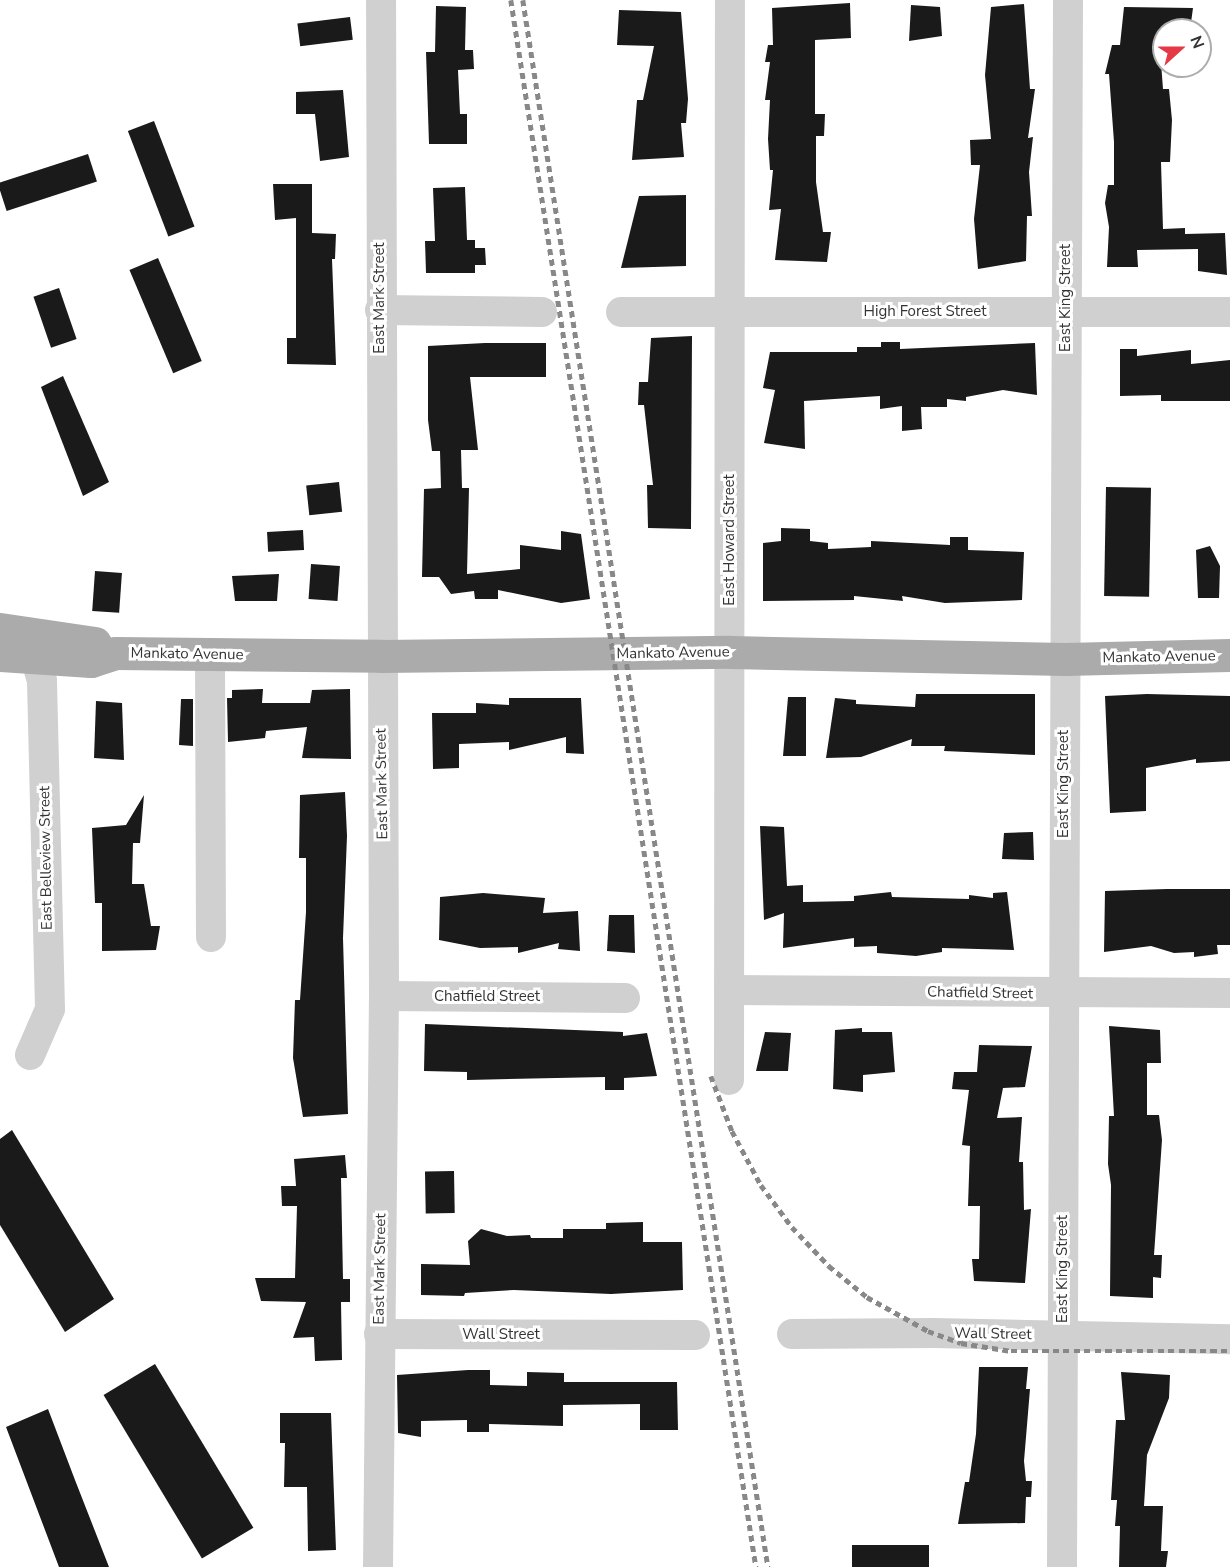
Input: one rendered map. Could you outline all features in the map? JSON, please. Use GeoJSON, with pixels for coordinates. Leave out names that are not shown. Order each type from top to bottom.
{"type":"FeatureCollection","features":[{"type":"Feature","properties":{"kind":"main road","name":"Mankato Avenue"},"geometry":{"type":"LineString","coordinates":[[0,629],[96,643],[116,653]]}},
{"type":"Feature","properties":{"kind":"main road","name":"Mankato Avenue"},"geometry":{"type":"LineString","coordinates":[[0,655],[91,661],[116,653],[381,656],[730,652],[1065,659],[1230,656]]}},
{"type":"Feature","properties":{"kind":"street","name":"East Mark Street"},"geometry":{"type":"LineString","coordinates":[[378,1567],[384,996],[381,656],[381,0]]}},
{"type":"Feature","properties":{"kind":"street","name":"East Howard Street"},"geometry":{"type":"LineString","coordinates":[[729,1080],[730,0]]}},
{"type":"Feature","properties":{"kind":"street","name":"East King Street"},"geometry":{"type":"LineString","coordinates":[[1062,1567],[1068,0]]}},
{"type":"Feature","properties":{"kind":"street"},"geometry":{"type":"LineString","coordinates":[[380,310],[542,312]]}},
{"type":"Feature","properties":{"kind":"street","name":"High Forest Street"},"geometry":{"type":"LineString","coordinates":[[621,312],[1230,312]]}},
{"type":"Feature","properties":{"kind":"street"},"geometry":{"type":"LineString","coordinates":[[210,654],[211,936]]}},
{"type":"Feature","properties":{"kind":"street","name":"East Belleview Street"},"geometry":{"type":"LineString","coordinates":[[30,1055],[50,1009],[42,681],[36,657]]}},
{"type":"Feature","properties":{"kind":"street","name":"Chatfield Street"},"geometry":{"type":"LineString","coordinates":[[729,990],[1064,994],[1230,993]]}},
{"type":"Feature","properties":{"kind":"street","name":"Chatfield Street"},"geometry":{"type":"LineString","coordinates":[[384,996],[626,998]]}},
{"type":"Feature","properties":{"kind":"street","name":"Wall Street"},"geometry":{"type":"LineString","coordinates":[[380,1334],[695,1335]]}},
{"type":"Feature","properties":{"kind":"street","name":"Wall Street"},"geometry":{"type":"LineString","coordinates":[[792,1334],[1230,1339]]}},
{"type":"Feature","properties":{"kind":"building"},"geometry":{"type":"Polygon","coordinates":[[[850,3],[851,38],[815,40],[815,114],[825,114],[824,136],[816,136],[816,182],[823,232],[831,232],[827,262],[775,260],[781,209],[769,210],[773,170],[770,170],[768,139],[770,100],[765,100],[770,62],[765,62],[768,45],[773,45],[772,8],[850,3]]]}},
{"type":"Feature","properties":{"kind":"building"},"geometry":{"type":"Polygon","coordinates":[[[1024,4],[1030,89],[1035,89],[1028,138],[1033,137],[1029,172],[1032,216],[1027,216],[1026,261],[978,269],[974,219],[980,165],[971,165],[970,140],[991,139],[985,75],[991,7],[1024,4]]]}},
{"type":"Feature","properties":{"kind":"building"},"geometry":{"type":"Polygon","coordinates":[[[911,5],[940,7],[942,36],[909,41],[911,5]]]}},
{"type":"Feature","properties":{"kind":"building"},"geometry":{"type":"Polygon","coordinates":[[[436,6],[466,7],[465,50],[473,50],[474,69],[458,70],[460,114],[467,114],[467,144],[429,144],[426,52],[435,52],[436,6]]]}},
{"type":"Feature","properties":{"kind":"building"},"geometry":{"type":"Polygon","coordinates":[[[1124,7],[1193,8],[1192,18],[1152,18],[1152,78],[1162,78],[1163,89],[1169,89],[1172,120],[1170,162],[1161,162],[1163,229],[1185,228],[1185,234],[1225,233],[1227,275],[1198,271],[1198,249],[1137,250],[1138,267],[1107,267],[1109,227],[1105,203],[1108,185],[1114,185],[1114,142],[1109,74],[1105,74],[1112,45],[1120,45],[1124,7]]]}},
{"type":"Feature","properties":{"kind":"building"},"geometry":{"type":"Polygon","coordinates":[[[619,10],[681,12],[688,99],[686,123],[681,123],[684,157],[632,160],[637,100],[643,100],[654,46],[617,45],[619,10]]]}},
{"type":"Feature","properties":{"kind":"building"},"geometry":{"type":"Polygon","coordinates":[[[350,17],[353,40],[300,46],[297,23],[350,17]]]}},
{"type":"Feature","properties":{"kind":"building"},"geometry":{"type":"Polygon","coordinates":[[[343,90],[349,157],[320,161],[315,114],[296,114],[296,92],[343,90]]]}},
{"type":"Feature","properties":{"kind":"building"},"geometry":{"type":"Polygon","coordinates":[[[154,121],[194,226],[168,237],[128,131],[154,121]]]}},
{"type":"Feature","properties":{"kind":"building"},"geometry":{"type":"Polygon","coordinates":[[[88,154],[97,182],[7,211],[0,191],[0,183],[88,154]]]}},
{"type":"Feature","properties":{"kind":"building"},"geometry":{"type":"Polygon","coordinates":[[[273,184],[312,184],[312,233],[336,234],[335,259],[332,259],[336,365],[287,364],[287,338],[296,338],[296,218],[275,220],[273,184]]]}},
{"type":"Feature","properties":{"kind":"building"},"geometry":{"type":"Polygon","coordinates":[[[465,187],[467,240],[475,240],[475,248],[485,248],[486,265],[475,265],[475,273],[426,273],[425,241],[435,241],[433,188],[465,187]]]}},
{"type":"Feature","properties":{"kind":"building"},"geometry":{"type":"Polygon","coordinates":[[[686,195],[686,266],[621,268],[639,196],[686,195]]]}},
{"type":"Feature","properties":{"kind":"building"},"geometry":{"type":"Polygon","coordinates":[[[158,258],[202,361],[173,373],[129,270],[158,258]]]}},
{"type":"Feature","properties":{"kind":"building"},"geometry":{"type":"Polygon","coordinates":[[[59,288],[77,339],[51,348],[33,297],[59,288]]]}},
{"type":"Feature","properties":{"kind":"building"},"geometry":{"type":"Polygon","coordinates":[[[692,336],[691,529],[648,528],[647,485],[653,485],[644,405],[638,405],[639,382],[648,382],[651,338],[692,336]]]}},
{"type":"Feature","properties":{"kind":"building"},"geometry":{"type":"Polygon","coordinates":[[[881,342],[900,342],[900,349],[1035,343],[1037,395],[1003,390],[966,397],[966,401],[947,399],[947,407],[921,407],[922,429],[902,431],[902,406],[880,409],[880,396],[804,401],[805,449],[764,443],[775,390],[763,388],[770,352],[857,352],[857,347],[881,347],[881,342]]]}},
{"type":"Feature","properties":{"kind":"building"},"geometry":{"type":"Polygon","coordinates":[[[546,343],[546,377],[470,377],[478,450],[461,450],[462,488],[469,488],[467,574],[520,569],[520,545],[561,550],[561,531],[581,534],[590,599],[561,603],[498,590],[498,599],[475,599],[474,591],[451,594],[439,577],[422,577],[424,489],[441,488],[440,451],[432,451],[428,420],[428,346],[546,343]]]}},
{"type":"Feature","properties":{"kind":"building"},"geometry":{"type":"Polygon","coordinates":[[[1120,349],[1137,349],[1137,356],[1191,350],[1191,364],[1230,360],[1230,401],[1161,401],[1161,395],[1120,396],[1120,349]]]}},
{"type":"Feature","properties":{"kind":"building"},"geometry":{"type":"Polygon","coordinates":[[[63,376],[109,482],[83,496],[41,387],[63,376]]]}},
{"type":"Feature","properties":{"kind":"building"},"geometry":{"type":"Polygon","coordinates":[[[339,482],[342,512],[309,515],[306,485],[339,482]]]}},
{"type":"Feature","properties":{"kind":"building"},"geometry":{"type":"Polygon","coordinates":[[[1106,487],[1151,488],[1149,597],[1104,596],[1106,487]]]}},
{"type":"Feature","properties":{"kind":"building"},"geometry":{"type":"Polygon","coordinates":[[[781,528],[810,529],[810,541],[828,543],[828,549],[871,547],[871,541],[950,545],[950,537],[968,537],[968,550],[1024,552],[1022,600],[945,603],[902,596],[903,601],[854,596],[854,600],[763,601],[763,543],[781,541],[781,528]]]}},
{"type":"Feature","properties":{"kind":"building"},"geometry":{"type":"Polygon","coordinates":[[[303,530],[304,550],[268,552],[267,532],[303,530]]]}},
{"type":"Feature","properties":{"kind":"building"},"geometry":{"type":"Polygon","coordinates":[[[1210,546],[1220,566],[1219,598],[1198,598],[1196,550],[1210,546]]]}},
{"type":"Feature","properties":{"kind":"building"},"geometry":{"type":"Polygon","coordinates":[[[311,564],[340,566],[337,601],[309,599],[311,564]]]}},
{"type":"Feature","properties":{"kind":"building"},"geometry":{"type":"Polygon","coordinates":[[[95,571],[122,573],[119,613],[92,611],[95,571]]]}},
{"type":"Feature","properties":{"kind":"building"},"geometry":{"type":"Polygon","coordinates":[[[279,574],[277,601],[235,601],[232,576],[279,574]]]}},
{"type":"Feature","properties":{"kind":"building"},"geometry":{"type":"Polygon","coordinates":[[[263,689],[262,703],[310,703],[312,690],[350,689],[351,759],[302,758],[307,727],[266,731],[265,738],[228,742],[227,698],[232,698],[232,690],[263,689]]]}},
{"type":"Feature","properties":{"kind":"building"},"geometry":{"type":"Polygon","coordinates":[[[916,694],[1035,694],[1035,755],[944,751],[945,746],[911,746],[912,739],[861,757],[826,758],[835,698],[856,700],[856,704],[915,707],[916,694]]]}},
{"type":"Feature","properties":{"kind":"building"},"geometry":{"type":"Polygon","coordinates":[[[1147,694],[1230,696],[1230,761],[1196,763],[1196,759],[1146,768],[1146,811],[1110,813],[1105,696],[1147,694]]]}},
{"type":"Feature","properties":{"kind":"building"},"geometry":{"type":"Polygon","coordinates":[[[788,697],[806,697],[806,756],[783,756],[788,697]]]}},
{"type":"Feature","properties":{"kind":"building"},"geometry":{"type":"Polygon","coordinates":[[[509,698],[581,698],[584,754],[566,753],[566,737],[509,750],[509,742],[459,744],[459,768],[433,769],[432,713],[476,713],[476,703],[509,705],[509,698]]]}},
{"type":"Feature","properties":{"kind":"building"},"geometry":{"type":"Polygon","coordinates":[[[181,699],[193,699],[193,746],[179,745],[181,699]]]}},
{"type":"Feature","properties":{"kind":"building"},"geometry":{"type":"Polygon","coordinates":[[[96,701],[122,703],[124,760],[94,758],[96,701]]]}},
{"type":"Feature","properties":{"kind":"building"},"geometry":{"type":"Polygon","coordinates":[[[345,792],[347,836],[343,938],[348,1114],[303,1117],[293,1058],[295,1000],[300,1000],[306,912],[306,858],[299,858],[300,795],[345,792]]]}},
{"type":"Feature","properties":{"kind":"building"},"geometry":{"type":"Polygon","coordinates":[[[144,795],[140,843],[133,843],[132,884],[144,884],[151,926],[160,926],[156,950],[102,951],[102,903],[95,903],[92,828],[126,825],[144,795]]]}},
{"type":"Feature","properties":{"kind":"building"},"geometry":{"type":"Polygon","coordinates":[[[760,826],[784,827],[787,886],[803,885],[803,902],[854,901],[854,896],[891,892],[892,897],[969,899],[969,895],[993,898],[993,893],[1007,892],[1014,950],[942,948],[942,952],[916,956],[877,953],[877,946],[854,947],[854,938],[783,948],[784,913],[764,920],[760,826]]]}},
{"type":"Feature","properties":{"kind":"building"},"geometry":{"type":"Polygon","coordinates":[[[1033,832],[1034,860],[1002,859],[1004,833],[1033,832]]]}},
{"type":"Feature","properties":{"kind":"building"},"geometry":{"type":"Polygon","coordinates":[[[1230,889],[1230,945],[1217,945],[1218,954],[1194,957],[1194,952],[1174,953],[1151,946],[1104,952],[1105,891],[1230,889]]]}},
{"type":"Feature","properties":{"kind":"building"},"geometry":{"type":"Polygon","coordinates":[[[483,893],[545,898],[543,913],[578,911],[580,951],[558,949],[559,943],[518,953],[518,947],[480,948],[439,940],[440,897],[483,893]]]}},
{"type":"Feature","properties":{"kind":"building"},"geometry":{"type":"Polygon","coordinates":[[[609,915],[634,915],[635,953],[607,951],[609,915]]]}},
{"type":"Feature","properties":{"kind":"building"},"geometry":{"type":"Polygon","coordinates":[[[425,1024],[623,1032],[623,1036],[647,1033],[657,1076],[624,1078],[624,1090],[605,1090],[605,1077],[467,1080],[467,1072],[424,1071],[425,1024]]]}},
{"type":"Feature","properties":{"kind":"building"},"geometry":{"type":"Polygon","coordinates":[[[1109,1026],[1160,1030],[1161,1063],[1147,1063],[1147,1115],[1159,1115],[1162,1140],[1154,1255],[1162,1255],[1161,1278],[1153,1277],[1153,1298],[1110,1296],[1109,1116],[1114,1116],[1109,1026]]]}},
{"type":"Feature","properties":{"kind":"building"},"geometry":{"type":"Polygon","coordinates":[[[862,1028],[862,1032],[892,1032],[895,1072],[863,1075],[863,1092],[833,1089],[835,1030],[862,1028]]]}},
{"type":"Feature","properties":{"kind":"building"},"geometry":{"type":"Polygon","coordinates":[[[765,1032],[791,1033],[788,1071],[756,1071],[765,1032]]]}},
{"type":"Feature","properties":{"kind":"building"},"geometry":{"type":"Polygon","coordinates":[[[979,1045],[1032,1046],[1025,1087],[1003,1088],[997,1118],[1022,1117],[1019,1162],[1023,1162],[1024,1210],[1031,1209],[1025,1283],[974,1281],[972,1259],[979,1259],[980,1206],[968,1206],[970,1146],[962,1145],[969,1090],[952,1089],[954,1072],[977,1072],[979,1045]]]}},
{"type":"Feature","properties":{"kind":"building"},"geometry":{"type":"Polygon","coordinates":[[[12,1130],[114,1299],[65,1332],[0,1225],[0,1139],[12,1130]]]}},
{"type":"Feature","properties":{"kind":"building"},"geometry":{"type":"Polygon","coordinates":[[[345,1155],[347,1178],[341,1178],[343,1279],[350,1279],[350,1302],[341,1302],[342,1360],[315,1361],[314,1337],[293,1338],[306,1302],[261,1301],[255,1278],[295,1278],[297,1206],[282,1206],[281,1186],[296,1186],[294,1159],[345,1155]]]}},
{"type":"Feature","properties":{"kind":"building"},"geometry":{"type":"Polygon","coordinates":[[[454,1171],[455,1213],[426,1213],[425,1172],[454,1171]]]}},
{"type":"Feature","properties":{"kind":"building"},"geometry":{"type":"Polygon","coordinates":[[[643,1222],[643,1242],[682,1242],[683,1290],[611,1294],[514,1290],[465,1293],[464,1296],[421,1295],[421,1264],[470,1265],[468,1241],[481,1229],[507,1236],[530,1235],[531,1238],[563,1238],[563,1229],[606,1229],[606,1223],[643,1222]]]}},
{"type":"Feature","properties":{"kind":"building"},"geometry":{"type":"Polygon","coordinates":[[[155,1364],[253,1528],[202,1559],[104,1395],[155,1364]]]}},
{"type":"Feature","properties":{"kind":"building"},"geometry":{"type":"Polygon","coordinates":[[[979,1367],[1028,1367],[1026,1389],[1030,1389],[1024,1461],[1026,1481],[1032,1481],[1031,1497],[1026,1497],[1025,1523],[958,1524],[965,1482],[969,1482],[976,1434],[979,1367]]]}},
{"type":"Feature","properties":{"kind":"building"},"geometry":{"type":"Polygon","coordinates":[[[490,1370],[490,1385],[527,1386],[527,1372],[564,1373],[564,1382],[677,1382],[678,1430],[640,1430],[640,1404],[563,1405],[563,1426],[489,1424],[489,1432],[467,1432],[467,1420],[421,1421],[421,1437],[398,1433],[397,1375],[490,1370]]]}},
{"type":"Feature","properties":{"kind":"building"},"geometry":{"type":"Polygon","coordinates":[[[1121,1372],[1170,1375],[1169,1398],[1147,1455],[1144,1506],[1163,1506],[1161,1551],[1168,1551],[1166,1567],[1119,1567],[1120,1526],[1115,1526],[1117,1500],[1111,1500],[1116,1420],[1125,1420],[1121,1372]]]}},
{"type":"Feature","properties":{"kind":"building"},"geometry":{"type":"Polygon","coordinates":[[[48,1409],[109,1567],[59,1567],[6,1427],[48,1409]]]}},
{"type":"Feature","properties":{"kind":"building"},"geometry":{"type":"Polygon","coordinates":[[[280,1413],[331,1413],[336,1550],[308,1551],[307,1487],[284,1487],[285,1443],[280,1443],[280,1413]]]}},
{"type":"Feature","properties":{"kind":"building"},"geometry":{"type":"Polygon","coordinates":[[[852,1545],[929,1545],[929,1567],[852,1567],[852,1545]]]}},
{"type":"Feature","properties":{"kind":"railway"},"geometry":{"type":"LineString","coordinates":[[511,0],[756,1567]]}},
{"type":"Feature","properties":{"kind":"railway"},"geometry":{"type":"LineString","coordinates":[[523,0],[768,1567]]}},
{"type":"Feature","properties":{"kind":"railway"},"geometry":{"type":"LineString","coordinates":[[711,1076],[732,1131],[761,1185],[792,1227],[829,1266],[867,1297],[928,1331],[961,1343],[1011,1351],[1230,1351]]}}]}
